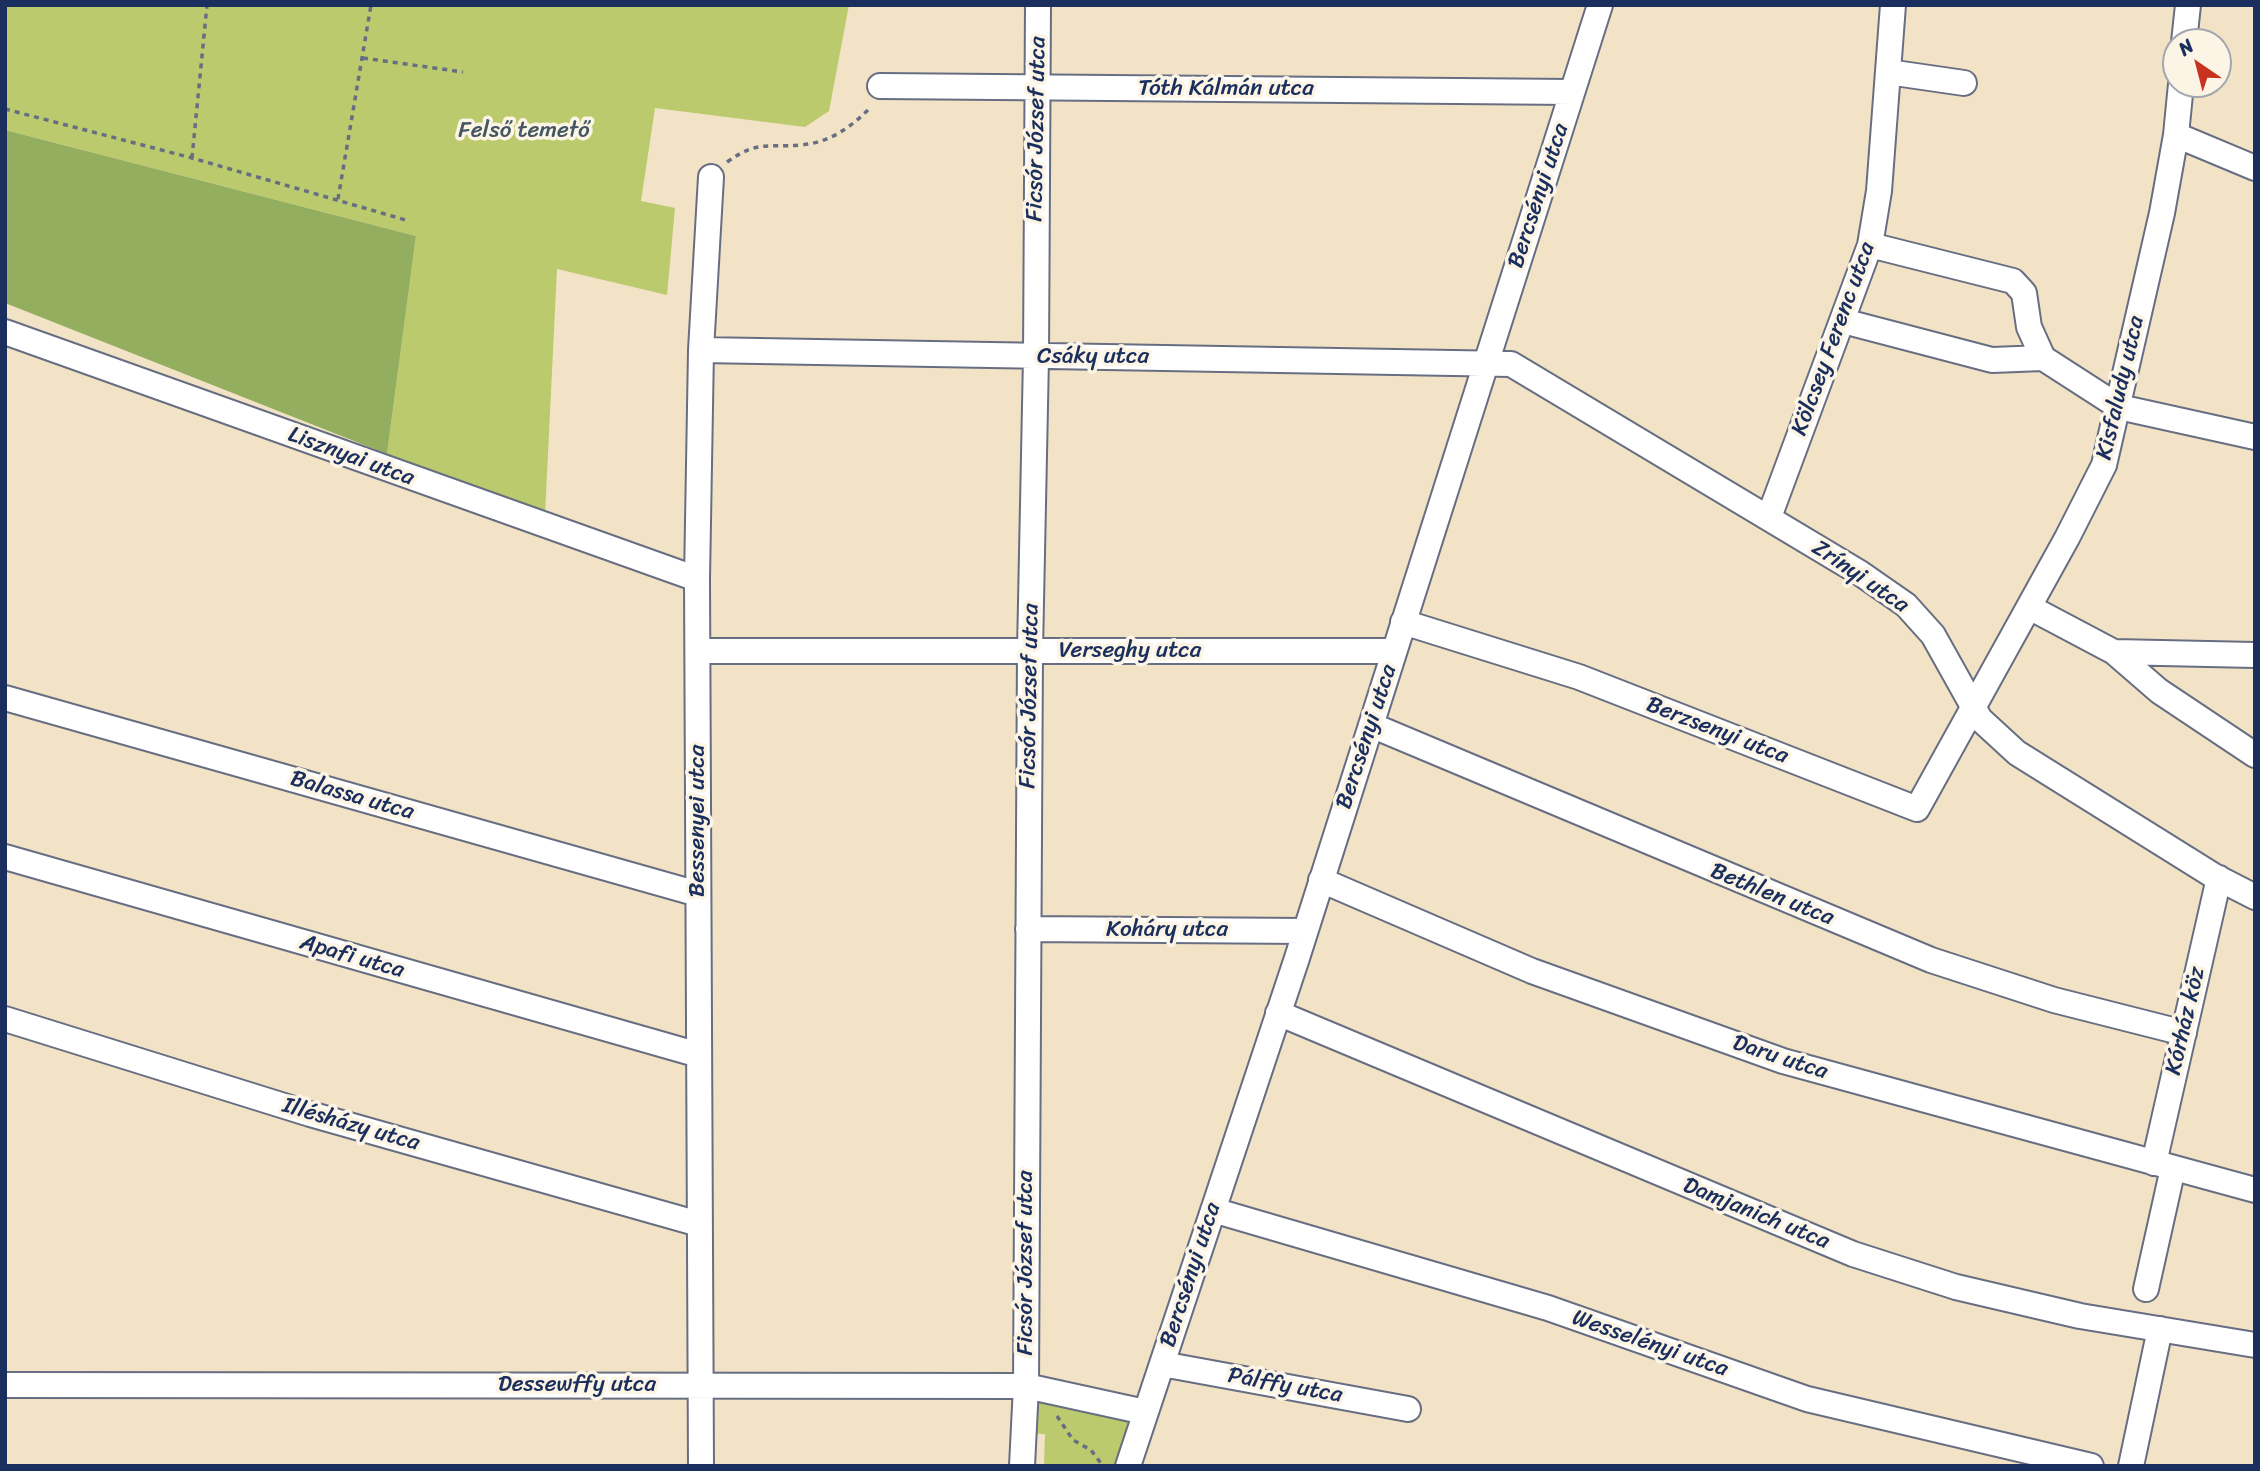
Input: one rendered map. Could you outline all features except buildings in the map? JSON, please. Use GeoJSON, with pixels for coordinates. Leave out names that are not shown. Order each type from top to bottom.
{"type":"FeatureCollection","features":[{"type":"Feature","properties":{"kind":"street","name":"Ficsór József utca"},"geometry":{"type":"LineString","coordinates":[[1026,1396],[1030,651],[1036,357],[1038,5]]}},
{"type":"Feature","properties":{"kind":"street","name":"Bercsényi utca"},"geometry":{"type":"LineString","coordinates":[[1128,1466],[1305,931],[1600,5]]}},
{"type":"Feature","properties":{"kind":"street","name":"Kölcsey Ferenc utca"},"geometry":{"type":"LineString","coordinates":[[1769,517],[1870,245],[1879,191],[1893,5]]}},
{"type":"Feature","properties":{"kind":"street"},"geometry":{"type":"LineString","coordinates":[[2186,28],[2188,5]]}},
{"type":"Feature","properties":{"kind":"street"},"geometry":{"type":"LineString","coordinates":[[1888,72],[1964,83]]}},
{"type":"Feature","properties":{"kind":"street","name":"Tóth Kálmán utca"},"geometry":{"type":"LineString","coordinates":[[880,86],[1573,92]]}},
{"type":"Feature","properties":{"kind":"street","name":"Kisfaludy utca"},"geometry":{"type":"LineString","coordinates":[[1973,705],[2029,607],[2104,465],[2119,407],[2176,135],[2180,98]]}},
{"type":"Feature","properties":{"kind":"street"},"geometry":{"type":"LineString","coordinates":[[2176,135],[2255,168]]}},
{"type":"Feature","properties":{"kind":"street","name":"Bessenyei utca"},"geometry":{"type":"LineString","coordinates":[[701,1466],[697,579],[701,350],[711,177]]}},
{"type":"Feature","properties":{"kind":"street"},"geometry":{"type":"LineString","coordinates":[[1870,245],[2013,281],[2024,293],[2029,327],[2043,358],[2119,407],[2255,437]]}},
{"type":"Feature","properties":{"kind":"street"},"geometry":{"type":"LineString","coordinates":[[1843,321],[1993,360],[2043,358]]}},
{"type":"Feature","properties":{"kind":"street","name":"Lisznyai utca"},"geometry":{"type":"LineString","coordinates":[[5,332],[697,579]]}},
{"type":"Feature","properties":{"kind":"street","name":"Csáky utca"},"geometry":{"type":"LineString","coordinates":[[701,350],[1486,362]]}},
{"type":"Feature","properties":{"kind":"street","name":"Zrínyi utca"},"geometry":{"type":"LineString","coordinates":[[1486,362],[1511,365],[1769,517],[1906,605],[1933,635],[1980,719],[2017,753],[2219,878],[2255,897]]}},
{"type":"Feature","properties":{"kind":"street"},"geometry":{"type":"LineString","coordinates":[[2029,607],[2114,652],[2159,691],[2255,755]]}},
{"type":"Feature","properties":{"kind":"street","name":"Berzsenyi utca"},"geometry":{"type":"LineString","coordinates":[[1404,622],[1579,677],[1917,809],[1973,705]]}},
{"type":"Feature","properties":{"kind":"street","name":"Verseghy utca"},"geometry":{"type":"LineString","coordinates":[[698,651],[1394,651]]}},
{"type":"Feature","properties":{"kind":"street"},"geometry":{"type":"LineString","coordinates":[[2114,652],[2255,656]]}},
{"type":"Feature","properties":{"kind":"street","name":"Balassa utca"},"geometry":{"type":"LineString","coordinates":[[5,698],[698,894]]}},
{"type":"Feature","properties":{"kind":"street","name":"Bethlen utca"},"geometry":{"type":"LineString","coordinates":[[1371,725],[1931,960],[2054,1000],[2184,1033]]}},
{"type":"Feature","properties":{"kind":"street","name":"Apafi utca"},"geometry":{"type":"LineString","coordinates":[[5,857],[699,1055]]}},
{"type":"Feature","properties":{"kind":"street","name":"Kórház köz"},"geometry":{"type":"LineString","coordinates":[[2146,1289],[2184,1033],[2219,878]]}},
{"type":"Feature","properties":{"kind":"street","name":"Daru utca"},"geometry":{"type":"LineString","coordinates":[[1321,880],[1532,971],[1783,1061],[2255,1190]]}},
{"type":"Feature","properties":{"kind":"street","name":"Koháry utca"},"geometry":{"type":"LineString","coordinates":[[1028,929],[1305,931]]}},
{"type":"Feature","properties":{"kind":"street","name":"Damjanich utca"},"geometry":{"type":"LineString","coordinates":[[1278,1013],[1853,1254],[1956,1287],[2080,1317],[2255,1345]]}},
{"type":"Feature","properties":{"kind":"street","name":"Illésházy utca"},"geometry":{"type":"LineString","coordinates":[[5,1019],[310,1114],[699,1224]]}},
{"type":"Feature","properties":{"kind":"street","name":"Wesselényi utca"},"geometry":{"type":"LineString","coordinates":[[1213,1210],[1548,1308],[1807,1399],[2086,1465]]}},
{"type":"Feature","properties":{"kind":"street"},"geometry":{"type":"LineString","coordinates":[[2131,1466],[2160,1329]]}},
{"type":"Feature","properties":{"kind":"street","name":"Pálffy utca"},"geometry":{"type":"LineString","coordinates":[[1161,1364],[1408,1409]]}},
{"type":"Feature","properties":{"kind":"street","name":"Dessewffy utca"},"geometry":{"type":"LineString","coordinates":[[5,1385],[700,1386],[1026,1396],[1146,1412]]}},
{"type":"Feature","properties":{"kind":"street"},"geometry":{"type":"LineString","coordinates":[[1022,1466],[1026,1396]]}},
{"type":"Feature","properties":{"kind":"path"},"geometry":{"type":"LineString","coordinates":[[192,158],[207,5]]}},
{"type":"Feature","properties":{"kind":"path"},"geometry":{"type":"LineString","coordinates":[[338,199],[371,5]]}},
{"type":"Feature","properties":{"kind":"path"},"geometry":{"type":"LineString","coordinates":[[363,58],[463,72]]}},
{"type":"Feature","properties":{"kind":"path"},"geometry":{"type":"LineString","coordinates":[[711,177],[748,149],[766,144],[800,145],[837,135],[855,124],[874,103],[880,86]]}},
{"type":"Feature","properties":{"kind":"path"},"geometry":{"type":"LineString","coordinates":[[5,109],[192,158],[409,221]]}},
{"type":"Feature","properties":{"kind":"path"},"geometry":{"type":"LineString","coordinates":[[1026,1396],[1055,1415],[1073,1440],[1091,1450],[1103,1466]]}},
{"type":"Feature","properties":{"kind":"green space","name":"Felső temető"},"geometry":{"type":"Polygon","coordinates":[[[5,5],[849,5],[829,111],[805,127],[655,108],[641,201],[675,208],[667,295],[557,269],[545,515],[387,454],[416,236],[5,130],[5,5]]]}},
{"type":"Feature","properties":{"kind":"green space"},"geometry":{"type":"Polygon","coordinates":[[[5,130],[416,236],[387,454],[5,303],[5,130]]]}},
{"type":"Feature","properties":{"kind":"green space"},"geometry":{"type":"Polygon","coordinates":[[[1026,1387],[1145,1412],[1127,1466],[1044,1466],[1045,1434],[1024,1433],[1026,1387]]]}}]}
